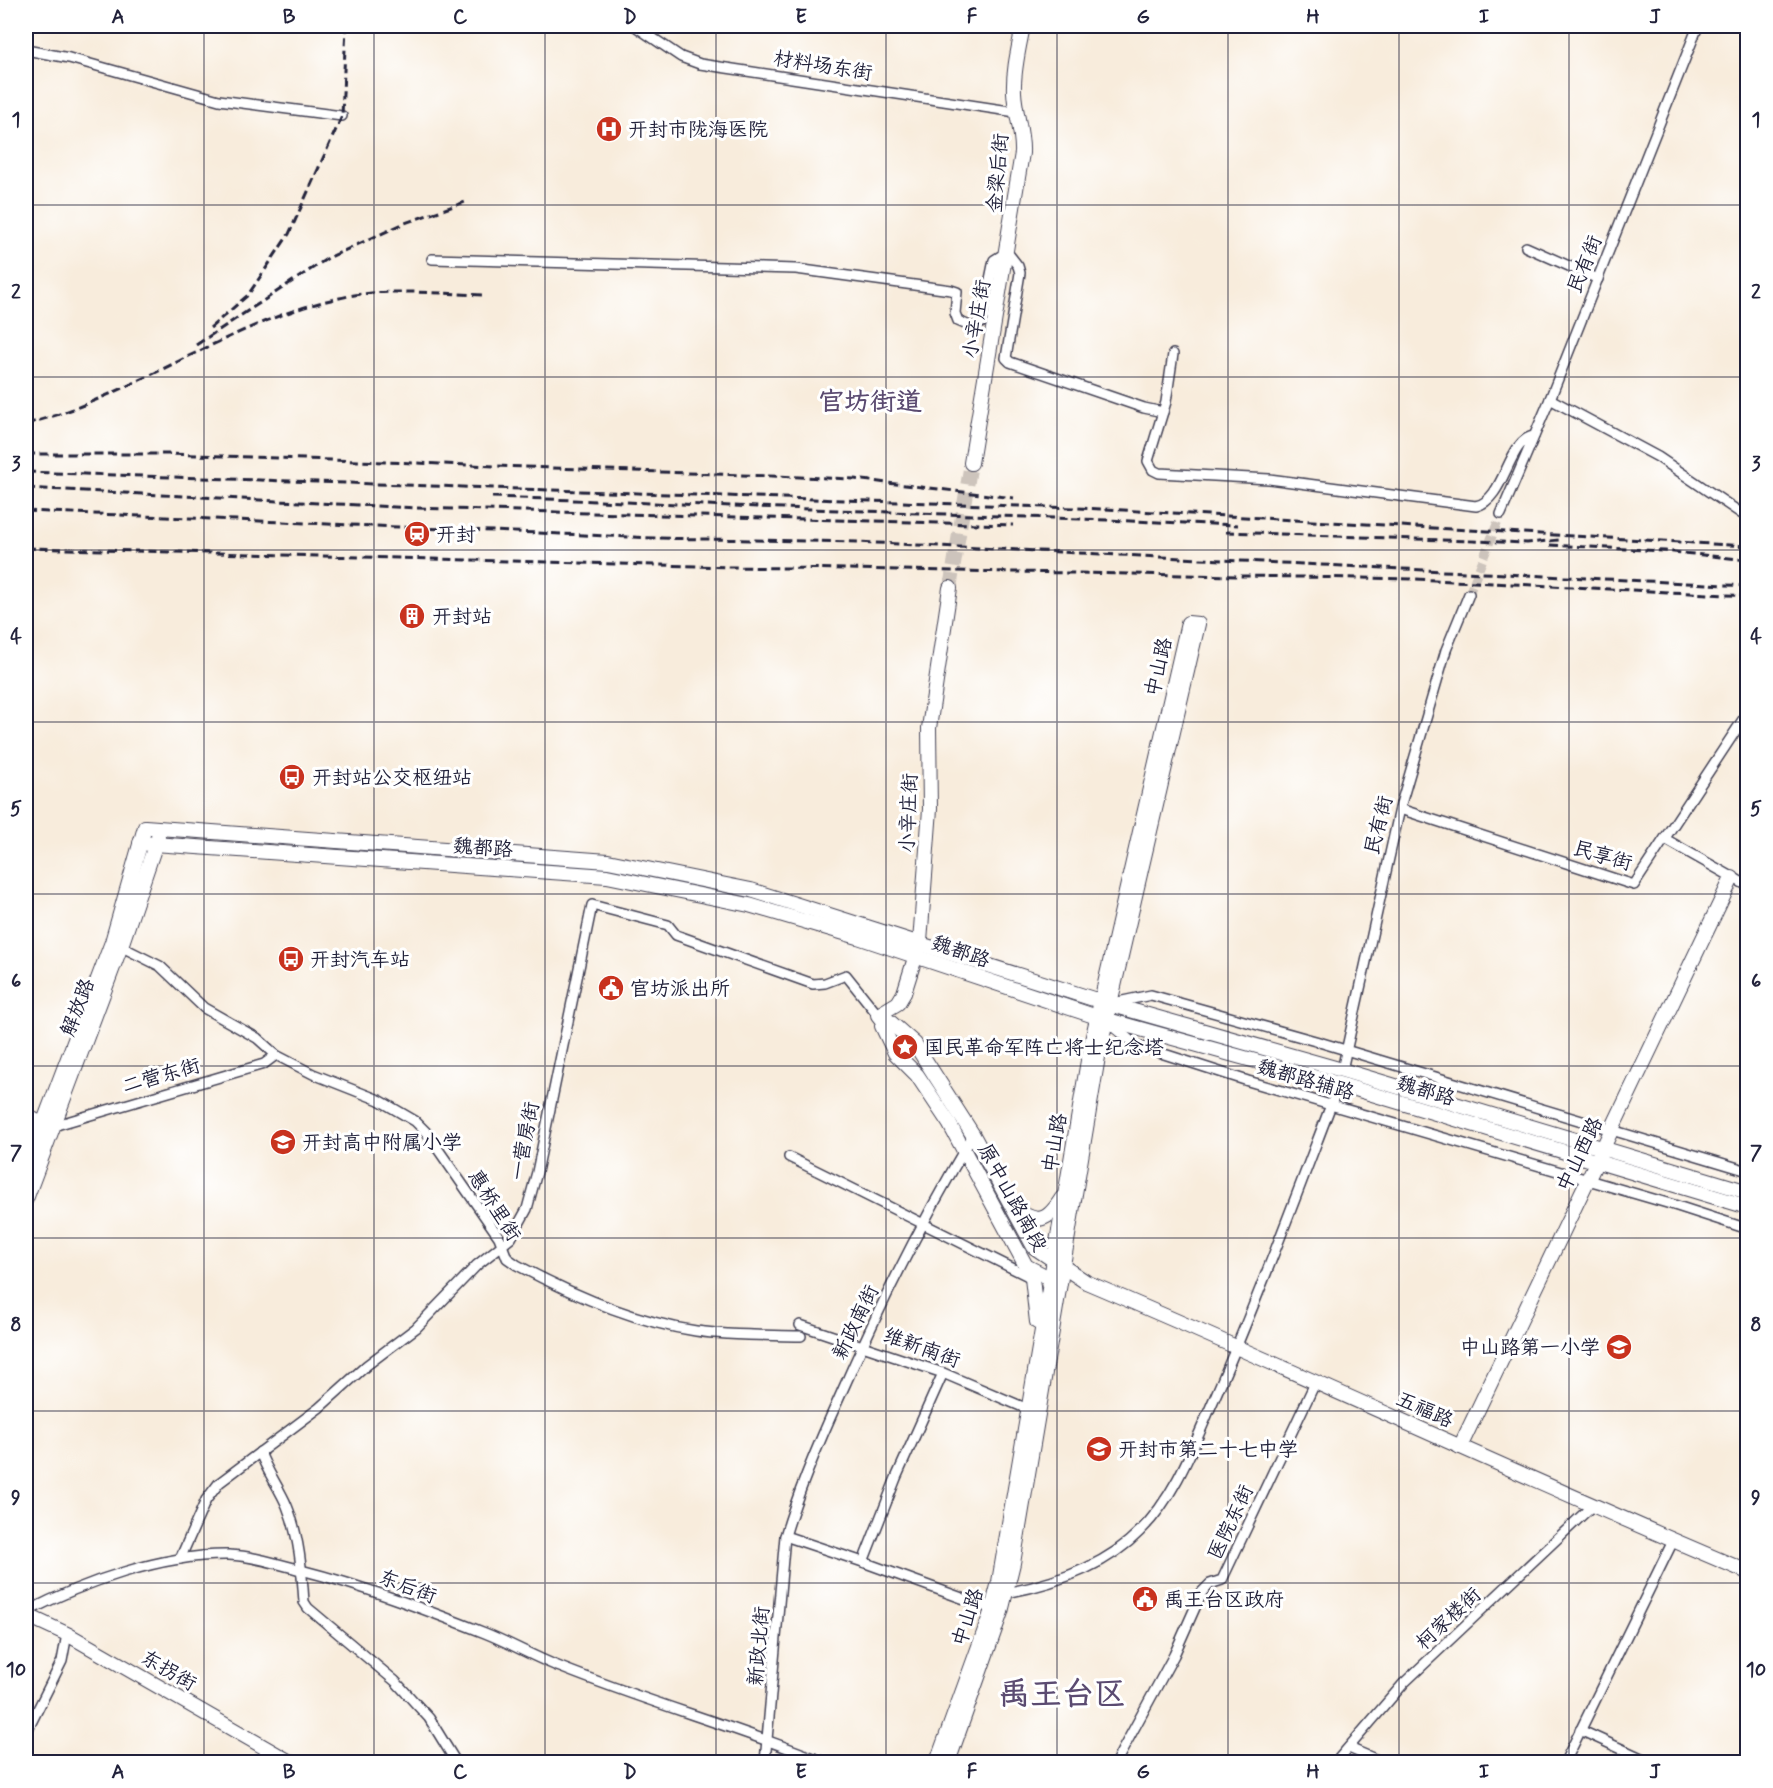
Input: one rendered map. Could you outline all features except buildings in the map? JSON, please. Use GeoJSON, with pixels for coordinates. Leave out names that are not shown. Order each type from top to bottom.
{"type":"FeatureCollection","features":[{"type":"Feature","properties":{"kind":"main road","name":"金梁后街"},"geometry":{"type":"LineString","coordinates":[[1007,252],[1023,147],[1022,132],[1016,112],[1014,85],[1023,26]]}},
{"type":"Feature","properties":{"kind":"main road","name":"小辛庄街"},"geometry":{"type":"LineString","coordinates":[[971,463],[1007,252]]}},
{"type":"Feature","properties":{"kind":"main road","name":"小辛庄街"},"geometry":{"type":"LineString","coordinates":[[881,1019],[898,1003],[904,993],[918,949],[930,809],[929,728],[950,588]]}},
{"type":"Feature","properties":{"kind":"main road","name":"中山路"},"geometry":{"type":"LineString","coordinates":[[948,1762],[1006,1593],[1056,1281],[1065,1194],[1104,1003],[1188,623],[1198,624],[1104,1003]]}},
{"type":"Feature","properties":{"kind":"main road","name":"魏都路"},"geometry":{"type":"LineString","coordinates":[[145,827],[608,861],[751,890],[918,949],[1101,1018],[1340,1077],[1603,1148],[1748,1192]]}},
{"type":"Feature","properties":{"kind":"main road","name":"解放路"},"geometry":{"type":"LineString","coordinates":[[116,944],[145,827]]}},
{"type":"Feature","properties":{"kind":"main road","name":"解放路"},"geometry":{"type":"LineString","coordinates":[[26,1169],[47,1125],[161,828]]}},
{"type":"Feature","properties":{"kind":"main road","name":"魏都路"},"geometry":{"type":"LineString","coordinates":[[140,843],[607,876],[749,905],[918,949],[1104,1003],[1596,1161],[1748,1206]]}},
{"type":"Feature","properties":{"kind":"main road","name":"中山西路"},"geometry":{"type":"LineString","coordinates":[[1460,1447],[1732,878]]}},
{"type":"Feature","properties":{"kind":"main road","name":"中山路"},"geometry":{"type":"LineString","coordinates":[[1058,1264],[1101,1018]]}},
{"type":"Feature","properties":{"kind":"main road","name":"原中山路南段"},"geometry":{"type":"LineString","coordinates":[[1056,1281],[1029,1272],[964,1149],[917,1075],[895,1053],[881,1019],[899,1027],[915,1044],[973,1135],[1034,1247],[1086,1282]]}},
{"type":"Feature","properties":{"kind":"main road"},"geometry":{"type":"LineString","coordinates":[[26,1116],[47,1125]]}},
{"type":"Feature","properties":{"kind":"main road","name":"解放路"},"geometry":{"type":"LineString","coordinates":[[26,1198],[47,1125]]}},
{"type":"Feature","properties":{"kind":"main road"},"geometry":{"type":"LineString","coordinates":[[1014,1208],[1031,1219],[1047,1217],[1065,1194]]}},
{"type":"Feature","properties":{"kind":"main road"},"geometry":{"type":"LineString","coordinates":[[1029,1272],[1037,1305],[1038,1359]]}},
{"type":"Feature","properties":{"kind":"main road"},"geometry":{"type":"LineString","coordinates":[[1056,1281],[1086,1282]]}},
{"type":"Feature","properties":{"kind":"main road","name":"中山路"},"geometry":{"type":"LineString","coordinates":[[937,1762],[992,1610],[1003,1562],[1038,1359],[1056,1281]]}},
{"type":"Feature","properties":{"kind":"main road","name":"五福路"},"geometry":{"type":"LineString","coordinates":[[1086,1282],[1237,1346],[1592,1506],[1748,1572]]}},
{"type":"Feature","properties":{"kind":"main road","name":"东拐街"},"geometry":{"type":"LineString","coordinates":[[26,1614],[66,1634],[290,1762]]}},
{"type":"Feature","properties":{"kind":"street","name":"材料场东街"},"geometry":{"type":"LineString","coordinates":[[635,26],[681,57],[700,64],[1016,112]]}},
{"type":"Feature","properties":{"kind":"street","name":"民有街"},"geometry":{"type":"LineString","coordinates":[[1501,514],[1550,399],[1698,26]]}},
{"type":"Feature","properties":{"kind":"street"},"geometry":{"type":"LineString","coordinates":[[26,50],[69,58],[219,100],[342,116]]}},
{"type":"Feature","properties":{"kind":"street"},"geometry":{"type":"LineString","coordinates":[[1526,247],[1598,279]]}},
{"type":"Feature","properties":{"kind":"street"},"geometry":{"type":"LineString","coordinates":[[432,259],[796,269],[951,290],[957,292],[955,313],[958,321],[972,327],[981,323],[994,260],[1007,252],[1018,266],[1020,273],[1006,358],[1010,362],[1144,408],[1163,412]]}},
{"type":"Feature","properties":{"kind":"street"},"geometry":{"type":"LineString","coordinates":[[1173,354],[1163,412],[1148,461],[1153,470],[1159,472],[1269,479],[1476,506],[1490,498],[1523,441],[1534,436]]}},
{"type":"Feature","properties":{"kind":"street"},"geometry":{"type":"LineString","coordinates":[[1550,399],[1658,457],[1748,518]]}},
{"type":"Feature","properties":{"kind":"street","name":"民有街"},"geometry":{"type":"LineString","coordinates":[[1006,1593],[1034,1588],[1103,1559],[1141,1531],[1163,1504],[1179,1475],[1237,1346],[1331,1105],[1340,1077],[1400,809],[1440,671],[1469,594]]}},
{"type":"Feature","properties":{"kind":"street","name":"民享街"},"geometry":{"type":"LineString","coordinates":[[1400,809],[1634,885],[1748,712]]}},
{"type":"Feature","properties":{"kind":"street"},"geometry":{"type":"LineString","coordinates":[[1665,839],[1748,886]]}},
{"type":"Feature","properties":{"kind":"street","name":"一营房街"},"geometry":{"type":"LineString","coordinates":[[180,1559],[214,1488],[319,1408],[367,1365],[416,1328],[477,1266],[503,1246],[522,1220],[537,1172],[592,905],[668,925],[676,935],[813,984],[825,983],[846,975],[881,1019]]}},
{"type":"Feature","properties":{"kind":"street","name":"惠桥里街"},"geometry":{"type":"LineString","coordinates":[[116,944],[160,966],[204,1008],[257,1038],[276,1054],[313,1074],[379,1100],[414,1121],[426,1132],[503,1246],[507,1258],[534,1275],[606,1305],[663,1324],[697,1331],[801,1336]]}},
{"type":"Feature","properties":{"kind":"street","name":"魏都路辅路"},"geometry":{"type":"LineString","coordinates":[[1104,1003],[1151,995],[1748,1171]]}},
{"type":"Feature","properties":{"kind":"street","name":"魏都路辅路"},"geometry":{"type":"LineString","coordinates":[[1101,1018],[1136,1045],[1331,1105],[1588,1179],[1748,1229]]}},
{"type":"Feature","properties":{"kind":"street","name":"二营东街"},"geometry":{"type":"LineString","coordinates":[[47,1125],[264,1064],[276,1054]]}},
{"type":"Feature","properties":{"kind":"street","name":"新政南街"},"geometry":{"type":"LineString","coordinates":[[785,1534],[810,1466],[863,1345],[922,1224],[973,1135]]}},
{"type":"Feature","properties":{"kind":"street"},"geometry":{"type":"LineString","coordinates":[[789,1157],[922,1224],[1029,1272]]}},
{"type":"Feature","properties":{"kind":"street","name":"维新南街"},"geometry":{"type":"LineString","coordinates":[[800,1325],[943,1373],[1030,1410]]}},
{"type":"Feature","properties":{"kind":"street"},"geometry":{"type":"LineString","coordinates":[[863,1562],[896,1478],[943,1373]]}},
{"type":"Feature","properties":{"kind":"street","name":"医院东街"},"geometry":{"type":"LineString","coordinates":[[1116,1762],[1174,1655],[1202,1592],[1210,1584],[1222,1580],[1316,1381]]}},
{"type":"Feature","properties":{"kind":"street"},"geometry":{"type":"LineString","coordinates":[[260,1452],[267,1473],[286,1505],[295,1534],[308,1608],[395,1681],[429,1718],[456,1762]]}},
{"type":"Feature","properties":{"kind":"street","name":"柯家楼街"},"geometry":{"type":"LineString","coordinates":[[1336,1762],[1404,1683],[1592,1506]]}},
{"type":"Feature","properties":{"kind":"street"},"geometry":{"type":"LineString","coordinates":[[785,1534],[992,1610]]}},
{"type":"Feature","properties":{"kind":"street","name":"新政北街"},"geometry":{"type":"LineString","coordinates":[[765,1762],[785,1534]]}},
{"type":"Feature","properties":{"kind":"street"},"geometry":{"type":"LineString","coordinates":[[1565,1762],[1673,1541]]}},
{"type":"Feature","properties":{"kind":"street","name":"东后街"},"geometry":{"type":"LineString","coordinates":[[26,1614],[100,1580],[180,1559],[232,1555],[300,1569],[395,1598],[590,1679],[768,1740],[824,1762]]}},
{"type":"Feature","properties":{"kind":"street"},"geometry":{"type":"LineString","coordinates":[[26,1733],[62,1661],[66,1634]]}},
{"type":"Feature","properties":{"kind":"street"},"geometry":{"type":"LineString","coordinates":[[1581,1730],[1650,1762]]}},
{"type":"Feature","properties":{"kind":"street"},"geometry":{"type":"LineString","coordinates":[[1349,1748],[1382,1762]]}},
{"type":"Feature","properties":{"kind":"tunnel"},"geometry":{"type":"LineString","coordinates":[[950,588],[971,463]]}},
{"type":"Feature","properties":{"kind":"tunnel"},"geometry":{"type":"LineString","coordinates":[[1469,594],[1501,514]]}},
{"type":"Feature","properties":{"kind":"railway"},"geometry":{"type":"LineString","coordinates":[[210,328],[248,295],[289,234],[342,116],[346,26]]}},
{"type":"Feature","properties":{"kind":"railway"},"geometry":{"type":"LineString","coordinates":[[196,345],[328,258],[405,223],[465,202]]}},
{"type":"Feature","properties":{"kind":"railway"},"geometry":{"type":"LineString","coordinates":[[26,424],[108,395],[265,321],[306,307],[349,296],[383,292],[486,295]]}},
{"type":"Feature","properties":{"kind":"railway"},"geometry":{"type":"LineString","coordinates":[[26,454],[167,454],[854,479],[1014,498]]}},
{"type":"Feature","properties":{"kind":"railway"},"geometry":{"type":"LineString","coordinates":[[26,472],[1104,509],[1748,546]]}},
{"type":"Feature","properties":{"kind":"railway"},"geometry":{"type":"LineString","coordinates":[[26,488],[416,508],[1013,525]]}},
{"type":"Feature","properties":{"kind":"railway"},"geometry":{"type":"LineString","coordinates":[[492,497],[1238,525]]}},
{"type":"Feature","properties":{"kind":"railway"},"geometry":{"type":"LineString","coordinates":[[26,511],[654,538],[858,542],[1748,586]]}},
{"type":"Feature","properties":{"kind":"railway"},"geometry":{"type":"LineString","coordinates":[[1226,532],[1527,543],[1559,540]]}},
{"type":"Feature","properties":{"kind":"railway"},"geometry":{"type":"LineString","coordinates":[[1550,545],[1665,551],[1748,560]]}},
{"type":"Feature","properties":{"kind":"railway"},"geometry":{"type":"LineString","coordinates":[[26,548],[730,567],[1414,579],[1748,596]]}},
{"type":"Feature","properties":{"kind":"place","name":"开封市陇海医院"},"geometry":{"type":"Point","coordinates":[609,129]}},
{"type":"Feature","properties":{"kind":"place","name":"开封"},"geometry":{"type":"Point","coordinates":[417,534]}},
{"type":"Feature","properties":{"kind":"place","name":"开封站"},"geometry":{"type":"Point","coordinates":[412,616]}},
{"type":"Feature","properties":{"kind":"place","name":"开封站公交枢纽站"},"geometry":{"type":"Point","coordinates":[292,777]}},
{"type":"Feature","properties":{"kind":"place","name":"开封汽车站"},"geometry":{"type":"Point","coordinates":[291,959]}},
{"type":"Feature","properties":{"kind":"place","name":"官坊派出所"},"geometry":{"type":"Point","coordinates":[611,988]}},
{"type":"Feature","properties":{"kind":"place","name":"国民革命军阵亡将士纪念塔"},"geometry":{"type":"Point","coordinates":[905,1047]}},
{"type":"Feature","properties":{"kind":"place","name":"开封高中附属小学"},"geometry":{"type":"Point","coordinates":[283,1142]}},
{"type":"Feature","properties":{"kind":"place","name":"中山路第一小学"},"geometry":{"type":"Point","coordinates":[1619,1347]}},
{"type":"Feature","properties":{"kind":"place","name":"开封市第二十七中学"},"geometry":{"type":"Point","coordinates":[1099,1449]}},
{"type":"Feature","properties":{"kind":"place","name":"禹王台区政府"},"geometry":{"type":"Point","coordinates":[1145,1599]}},
{"type":"Feature","properties":{"kind":"district","name":"官坊街道"},"geometry":{"type":"Point","coordinates":[870,401]}},
{"type":"Feature","properties":{"kind":"district","name":"禹王台区"},"geometry":{"type":"Point","coordinates":[1062,1693]}}]}
